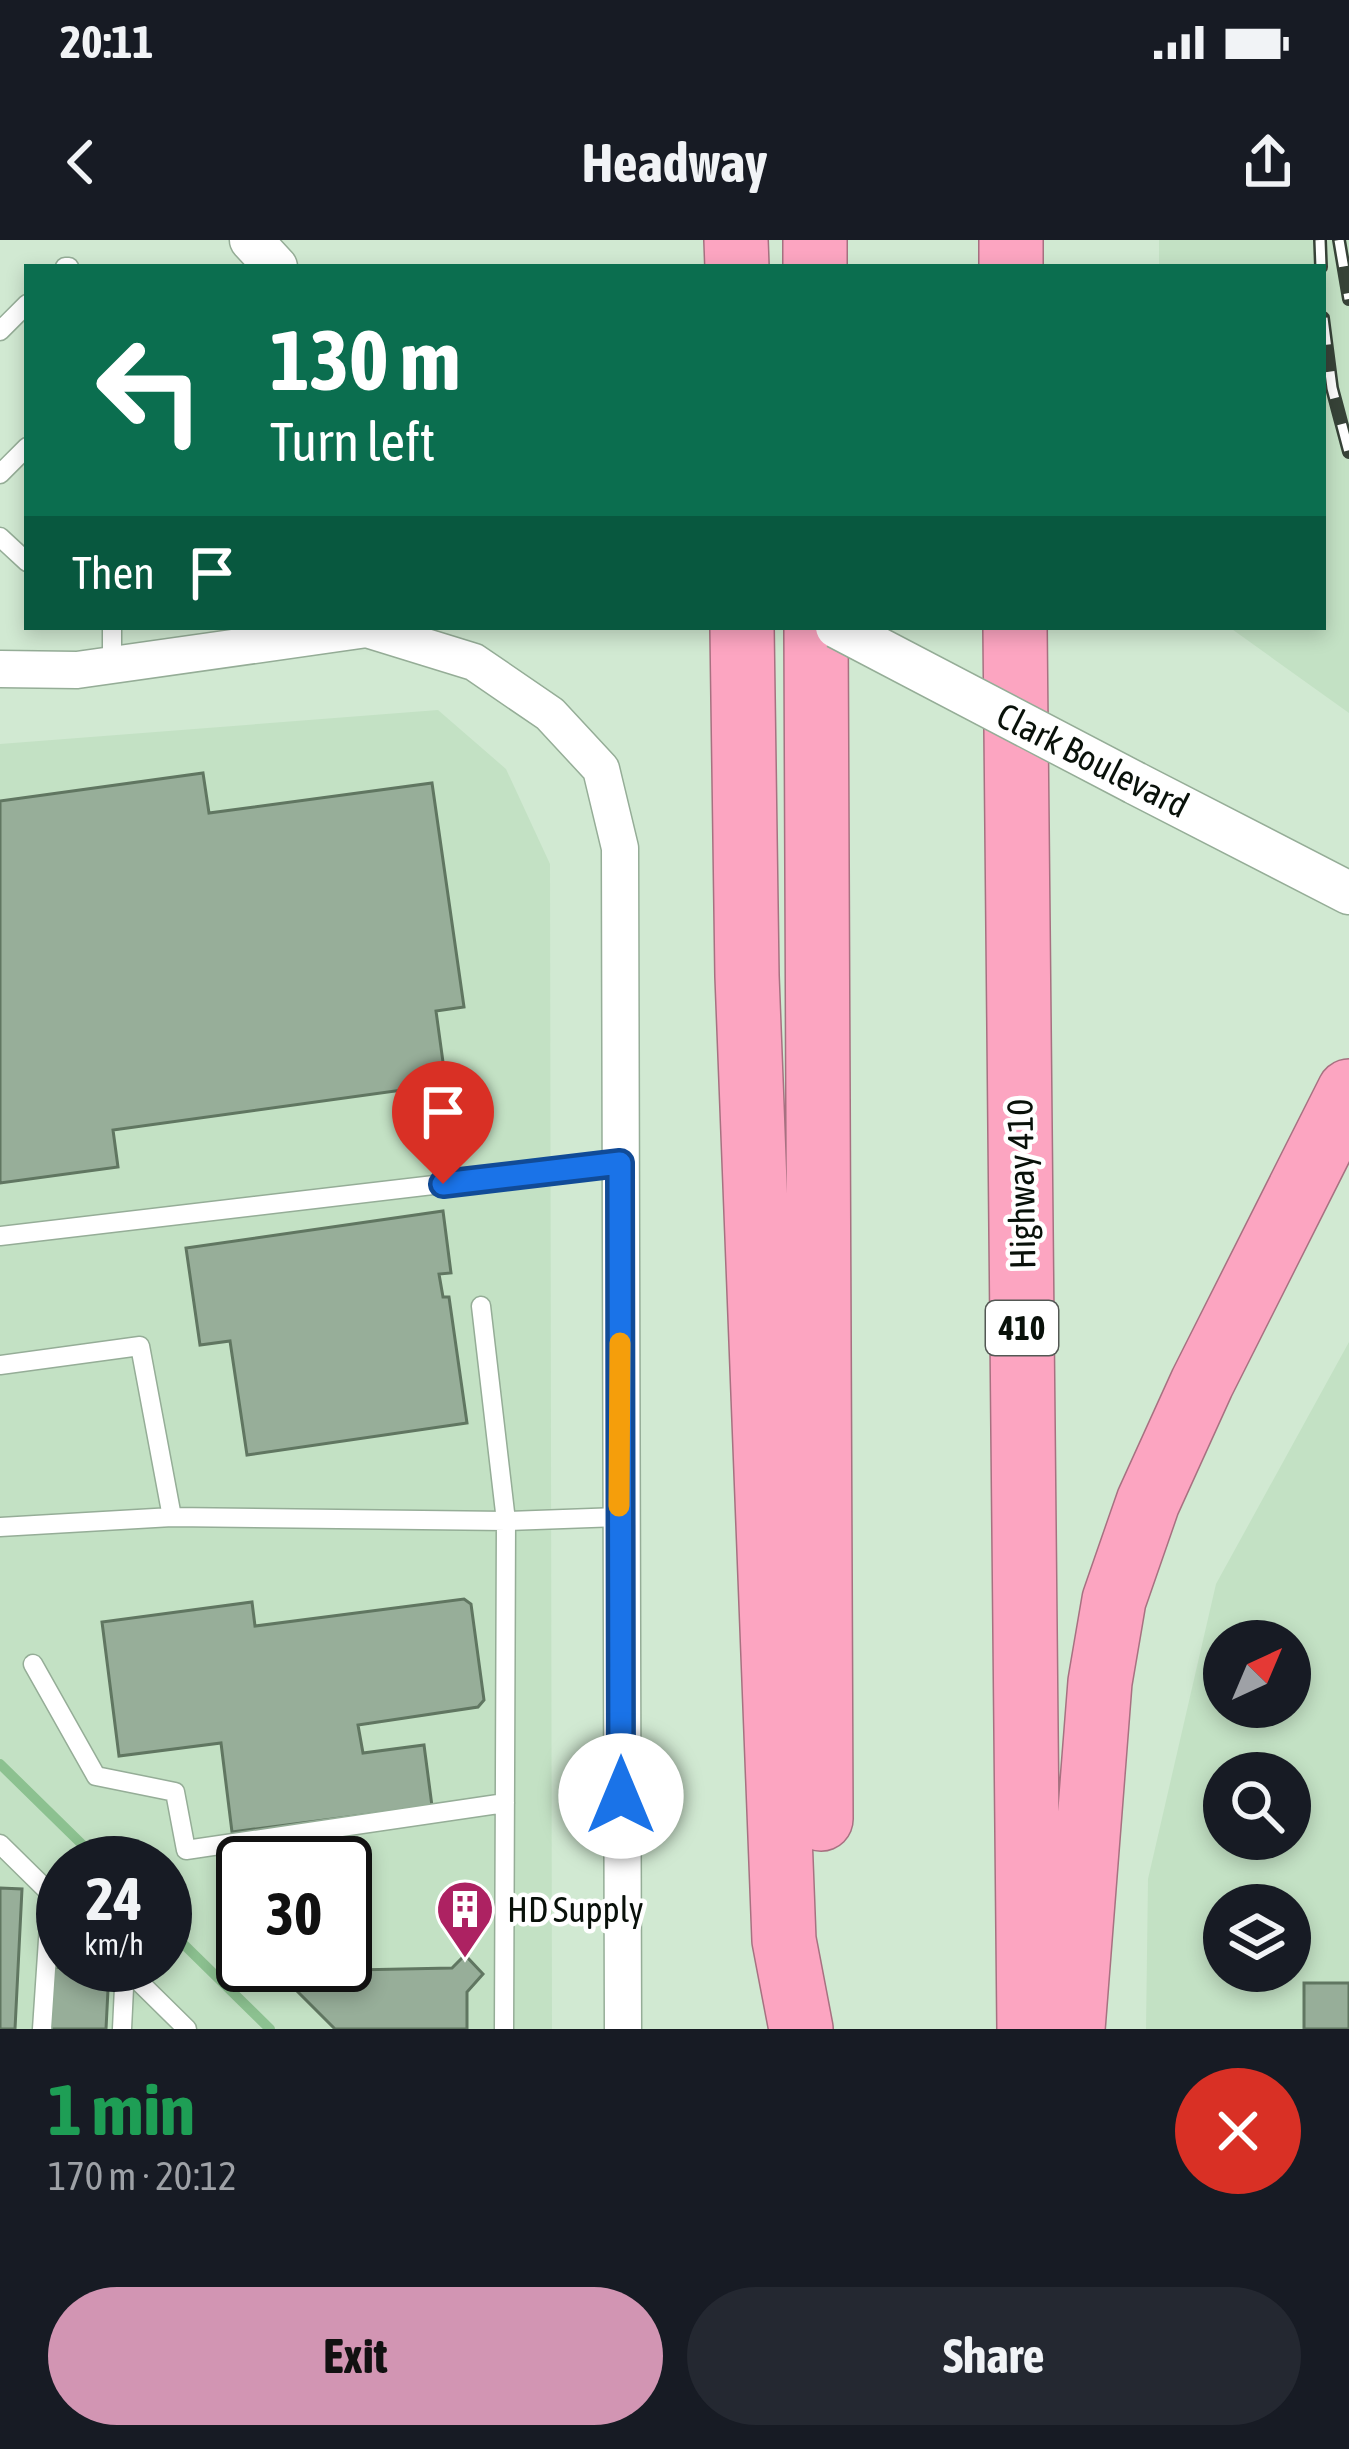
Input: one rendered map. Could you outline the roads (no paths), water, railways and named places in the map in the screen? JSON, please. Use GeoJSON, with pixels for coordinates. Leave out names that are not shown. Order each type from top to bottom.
{"type":"FeatureCollection","features":[{"type":"Feature","properties":{"kind":"highway"},"geometry":{"type":"LineString","coordinates":[[742,630],[747,976],[784,1940],[801,2029]]}},
{"type":"Feature","properties":{"kind":"highway"},"geometry":{"type":"LineString","coordinates":[[816,630],[822,2029]]}},
{"type":"Feature","properties":{"kind":"highway","name":"Highway 410"},"geometry":{"type":"LineString","coordinates":[[1015,630],[1029,2029]]}},
{"type":"Feature","properties":{"kind":"highway"},"geometry":{"type":"LineString","coordinates":[[1073,2029],[1100,1682],[1114,1600],[1148,1502],[1202,1383],[1349,1091]]}},
{"type":"Feature","properties":{"kind":"street"},"geometry":{"type":"LineString","coordinates":[[251,240],[273,264]]}},
{"type":"Feature","properties":{"kind":"street"},"geometry":{"type":"LineString","coordinates":[[0,669],[77,670],[361,630]]}},
{"type":"Feature","properties":{"kind":"street"},"geometry":{"type":"LineString","coordinates":[[371,630],[474,662],[550,714],[601,769],[620,848],[622,2029]]}},
{"type":"Feature","properties":{"kind":"street","name":"Clark Boulevard"},"geometry":{"type":"LineString","coordinates":[[843,630],[1349,893]]}},
{"type":"Feature","properties":{"kind":"lane"},"geometry":{"type":"LineString","coordinates":[[0,331],[24,307]]}},
{"type":"Feature","properties":{"kind":"lane"},"geometry":{"type":"LineString","coordinates":[[0,474],[24,450]]}},
{"type":"Feature","properties":{"kind":"lane"},"geometry":{"type":"LineString","coordinates":[[0,537],[24,559]]}},
{"type":"Feature","properties":{"kind":"lane"},"geometry":{"type":"LineString","coordinates":[[112,630],[112,664]]}},
{"type":"Feature","properties":{"kind":"lane"},"geometry":{"type":"LineString","coordinates":[[0,1236],[620,1163]]}},
{"type":"Feature","properties":{"kind":"lane"},"geometry":{"type":"LineString","coordinates":[[481,1306],[506,1521],[504,2029]]}},
{"type":"Feature","properties":{"kind":"lane"},"geometry":{"type":"LineString","coordinates":[[0,1366],[140,1346],[172,1517]]}},
{"type":"Feature","properties":{"kind":"lane"},"geometry":{"type":"LineString","coordinates":[[0,1526],[172,1517],[506,1521],[619,1517]]}},
{"type":"Feature","properties":{"kind":"lane"},"geometry":{"type":"LineString","coordinates":[[33,1664],[95,1776],[175,1792],[186,1850],[505,1803]]}},
{"type":"Feature","properties":{"kind":"lane"},"geometry":{"type":"LineString","coordinates":[[0,1844],[36,1879]]}},
{"type":"Feature","properties":{"kind":"lane"},"geometry":{"type":"LineString","coordinates":[[42,2029],[46,1992]]}},
{"type":"Feature","properties":{"kind":"lane"},"geometry":{"type":"LineString","coordinates":[[122,2029],[123,1992]]}},
{"type":"Feature","properties":{"kind":"lane"},"geometry":{"type":"LineString","coordinates":[[150,1992],[187,2029]]}},
{"type":"Feature","properties":{"kind":"waterway"},"geometry":{"type":"LineString","coordinates":[[0,1764],[73,1836]]}},
{"type":"Feature","properties":{"kind":"waterway"},"geometry":{"type":"LineString","coordinates":[[192,1952],[270,2029]]}},
{"type":"Feature","properties":{"kind":"railway"},"geometry":{"type":"LineString","coordinates":[[1320,240],[1321,264]]}},
{"type":"Feature","properties":{"kind":"railway"},"geometry":{"type":"LineString","coordinates":[[1339,240],[1349,299]]}},
{"type":"Feature","properties":{"kind":"railway"},"geometry":{"type":"LineString","coordinates":[[1326,341],[1332,388],[1349,452]]}},
{"type":"Feature","properties":{"kind":"place","name":"HD Supply"},"geometry":{"type":"Point","coordinates":[465,1960]}}]}
